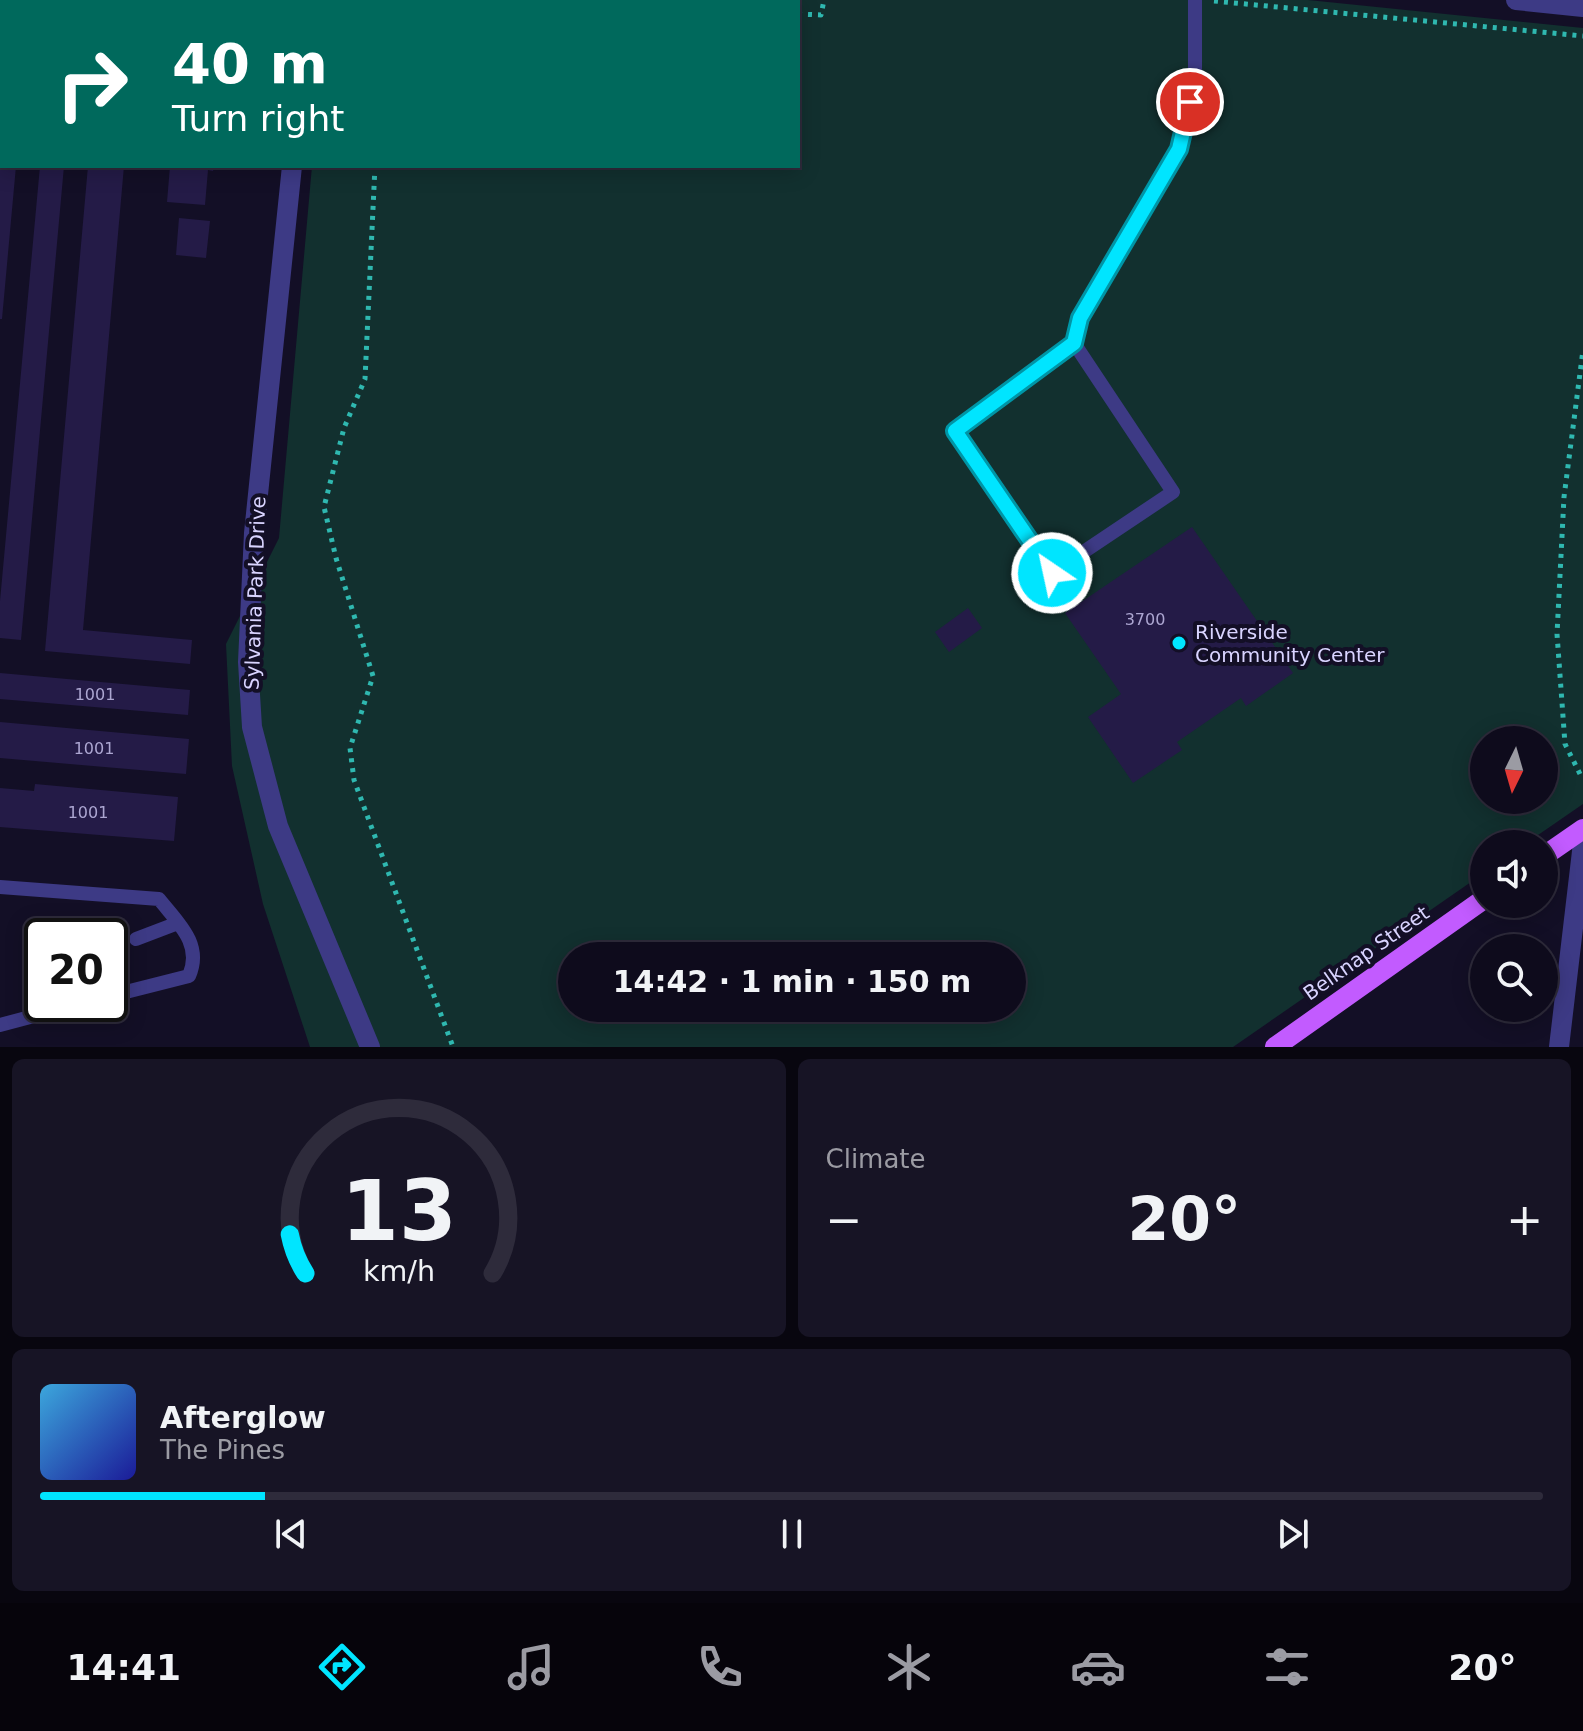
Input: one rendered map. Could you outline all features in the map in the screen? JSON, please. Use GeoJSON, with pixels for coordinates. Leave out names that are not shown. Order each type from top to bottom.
{"type":"FeatureCollection","features":[{"type":"Feature","properties":{"kind":"main road"},"geometry":{"type":"LineString","coordinates":[[1558,846],[1583,829]]}},
{"type":"Feature","properties":{"kind":"main road","name":"Belknap Street"},"geometry":{"type":"LineString","coordinates":[[1275,1047],[1470,909]]}},
{"type":"Feature","properties":{"kind":"street"},"geometry":{"type":"LineString","coordinates":[[1516,0],[1582,4]]}},
{"type":"Feature","properties":{"kind":"street","name":"Sylvania Park Drive"},"geometry":{"type":"LineString","coordinates":[[292,168],[254,533],[248,662],[252,727],[278,826],[370,1047]]}},
{"type":"Feature","properties":{"kind":"street"},"geometry":{"type":"LineString","coordinates":[[1559,1047],[1583,843]]}},
{"type":"Feature","properties":{"kind":"lane"},"geometry":{"type":"LineString","coordinates":[[1074,343],[1173,492],[1052,573],[955,431],[1074,343],[1080,318],[1179,149],[1195,78],[1195,0]]}},
{"type":"Feature","properties":{"kind":"lane"},"geometry":{"type":"LineString","coordinates":[[0,887],[159,899],[189,936],[195,961],[189,976],[128,991]]}},
{"type":"Feature","properties":{"kind":"lane"},"geometry":{"type":"LineString","coordinates":[[136,939],[178,923]]}},
{"type":"Feature","properties":{"kind":"lane"},"geometry":{"type":"LineString","coordinates":[[0,1025],[24,1019]]}},
{"type":"Feature","properties":{"kind":"path"},"geometry":{"type":"LineString","coordinates":[[800,14],[821,15],[824,0]]}},
{"type":"Feature","properties":{"kind":"path"},"geometry":{"type":"LineString","coordinates":[[1204,0],[1583,36]]}},
{"type":"Feature","properties":{"kind":"path"},"geometry":{"type":"LineString","coordinates":[[375,168],[365,379],[344,428],[324,507],[336,558],[373,676],[350,748],[354,780],[453,1047]]}},
{"type":"Feature","properties":{"kind":"path"},"geometry":{"type":"LineString","coordinates":[[1580,774],[1565,744],[1557,634],[1564,497],[1583,350]]}},
{"type":"Feature","properties":{"kind":"green space"},"geometry":{"type":"Polygon","coordinates":[[[800,0],[1308,0],[1583,28],[1583,804],[1545,830],[1470,830],[1470,883],[1233,1047],[310,1047],[263,904],[232,766],[226,644],[279,538],[312,168],[800,168],[800,0]]]}},
{"type":"Feature","properties":{"kind":"building"},"geometry":{"type":"Polygon","coordinates":[[[0,168],[16,168],[2,319],[0,168]]]}},
{"type":"Feature","properties":{"kind":"building"},"geometry":{"type":"Polygon","coordinates":[[[40,168],[64,168],[21,640],[0,638],[0,601],[40,168]]]}},
{"type":"Feature","properties":{"kind":"building"},"geometry":{"type":"Polygon","coordinates":[[[88,168],[124,168],[83,630],[192,640],[190,664],[45,651],[88,168]]]}},
{"type":"Feature","properties":{"kind":"building"},"geometry":{"type":"Polygon","coordinates":[[[170,168],[214,168],[213,171],[208,170],[205,205],[167,202],[170,168]]]}},
{"type":"Feature","properties":{"kind":"building"},"geometry":{"type":"Polygon","coordinates":[[[179,218],[210,221],[206,258],[176,255],[179,218]]]}},
{"type":"Feature","properties":{"kind":"building","name":"Riverside Community Center"},"geometry":{"type":"Polygon","coordinates":[[[1192,527],[1293,673],[1246,706],[1241,698],[1177,742],[1182,750],[1133,783],[1088,717],[1121,694],[1065,613],[1192,527]]]}},
{"type":"Feature","properties":{"kind":"building"},"geometry":{"type":"Polygon","coordinates":[[[968,608],[982,628],[949,652],[935,632],[968,608]]]}},
{"type":"Feature","properties":{"kind":"building"},"geometry":{"type":"Polygon","coordinates":[[[0,673],[190,690],[188,715],[0,699],[0,673]]]}},
{"type":"Feature","properties":{"kind":"building"},"geometry":{"type":"Polygon","coordinates":[[[0,722],[189,739],[186,774],[0,758],[0,722]]]}},
{"type":"Feature","properties":{"kind":"building"},"geometry":{"type":"Polygon","coordinates":[[[35,784],[178,797],[174,841],[0,827],[0,788],[34,791],[35,784]]]}},
{"type":"Feature","properties":{"kind":"place","name":"Riverside Community Center"},"geometry":{"type":"Point","coordinates":[1179,643]}},
{"type":"Feature","properties":{"kind":"route"},"geometry":{"type":"LineString","coordinates":[[1052,573],[955,431],[1074,343],[1080,318],[1179,149],[1190,102]]}}]}
